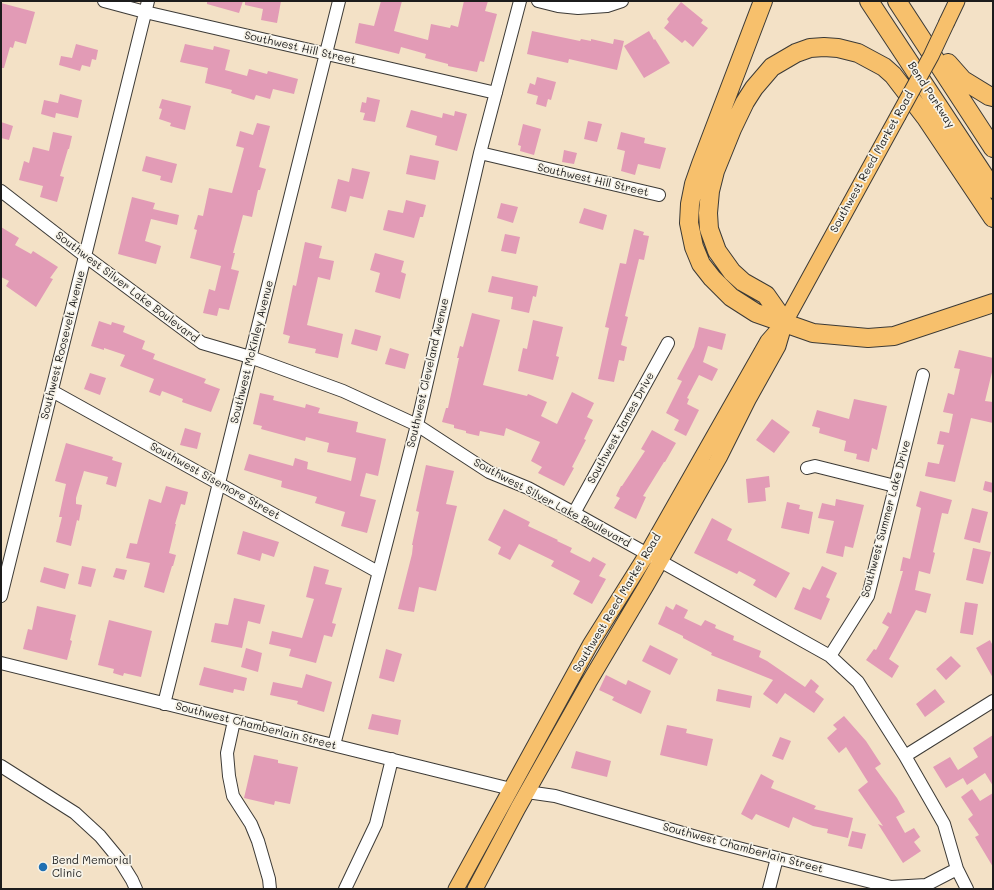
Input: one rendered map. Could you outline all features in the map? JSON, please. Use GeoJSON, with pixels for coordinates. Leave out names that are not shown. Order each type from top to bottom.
{"type":"FeatureCollection","features":[{"type":"Feature","properties":{"kind":"highway"},"geometry":{"type":"LineString","coordinates":[[763,1],[694,184],[690,204],[690,223],[694,247],[701,264],[712,278],[731,296],[756,313],[813,333],[868,338],[894,336],[993,303]]}},
{"type":"Feature","properties":{"kind":"highway","name":"Bend Parkway"},"geometry":{"type":"LineString","coordinates":[[869,1],[993,189]]}},
{"type":"Feature","properties":{"kind":"highway","name":"Bend Parkway"},"geometry":{"type":"LineString","coordinates":[[897,1],[993,148]]}},
{"type":"Feature","properties":{"kind":"highway"},"geometry":{"type":"LineString","coordinates":[[912,26],[963,80],[993,97]]}},
{"type":"Feature","properties":{"kind":"highway"},"geometry":{"type":"LineString","coordinates":[[785,322],[766,295],[743,282],[732,272],[717,251],[709,229],[708,213],[710,191],[715,171],[745,102],[754,88],[772,67],[796,53],[810,48],[838,48],[858,53],[884,67],[893,75],[926,118],[993,218]]}},
{"type":"Feature","properties":{"kind":"main road","name":"Southwest Reed Market Road"},"geometry":{"type":"LineString","coordinates":[[475,889],[527,792],[589,682],[661,561],[720,456],[749,398],[778,346],[785,322],[928,62],[956,1]]}},
{"type":"Feature","properties":{"kind":"main road","name":"Southwest Reed Market Road"},"geometry":{"type":"LineString","coordinates":[[456,889],[590,645],[647,554],[768,341],[785,322]]}},
{"type":"Feature","properties":{"kind":"street","name":"Southwest Hill Street"},"geometry":{"type":"LineString","coordinates":[[104,1],[147,7],[326,54],[496,93]]}},
{"type":"Feature","properties":{"kind":"street","name":"Southwest McKinley Avenue"},"geometry":{"type":"LineString","coordinates":[[164,704],[339,1]]}},
{"type":"Feature","properties":{"kind":"street","name":"Southwest Cleveland Avenue"},"geometry":{"type":"LineString","coordinates":[[334,745],[417,425],[480,153],[520,1]]}},
{"type":"Feature","properties":{"kind":"street"},"geometry":{"type":"LineString","coordinates":[[538,1],[558,6],[578,8],[607,6],[622,1]]}},
{"type":"Feature","properties":{"kind":"street","name":"Southwest Roosevelt Avenue"},"geometry":{"type":"LineString","coordinates":[[1,596],[147,7]]}},
{"type":"Feature","properties":{"kind":"street","name":"Southwest Hill Street"},"geometry":{"type":"LineString","coordinates":[[480,153],[658,195]]}},
{"type":"Feature","properties":{"kind":"street","name":"Southwest Silver Lake Boulevard"},"geometry":{"type":"LineString","coordinates":[[1,191],[202,343],[250,357],[343,391],[417,425],[489,472],[528,488],[830,656],[858,682],[906,756],[944,824],[957,869],[967,889]]}},
{"type":"Feature","properties":{"kind":"street","name":"Southwest James Drive"},"geometry":{"type":"LineString","coordinates":[[574,513],[668,343]]}},
{"type":"Feature","properties":{"kind":"street","name":"Southwest Summer Lake Drive"},"geometry":{"type":"LineString","coordinates":[[830,656],[868,596],[924,375]]}},
{"type":"Feature","properties":{"kind":"street","name":"Southwest Sisemore Street"},"geometry":{"type":"LineString","coordinates":[[52,391],[378,572]]}},
{"type":"Feature","properties":{"kind":"street"},"geometry":{"type":"LineString","coordinates":[[807,468],[815,466],[895,486]]}},
{"type":"Feature","properties":{"kind":"street","name":"Southwest Chamberlain Street"},"geometry":{"type":"LineString","coordinates":[[1,663],[511,789]]}},
{"type":"Feature","properties":{"kind":"street"},"geometry":{"type":"LineString","coordinates":[[906,756],[993,700]]}},
{"type":"Feature","properties":{"kind":"street"},"geometry":{"type":"LineString","coordinates":[[234,721],[227,754],[233,796],[251,824],[258,841],[269,879],[270,889]]}},
{"type":"Feature","properties":{"kind":"street"},"geometry":{"type":"LineString","coordinates":[[345,889],[376,824],[392,759]]}},
{"type":"Feature","properties":{"kind":"street"},"geometry":{"type":"LineString","coordinates":[[1,766],[75,813],[100,836],[119,859],[136,889]]}},
{"type":"Feature","properties":{"kind":"street","name":"Southwest Chamberlain Street"},"geometry":{"type":"LineString","coordinates":[[527,792],[555,796],[708,840],[891,887],[926,886],[957,869]]}},
{"type":"Feature","properties":{"kind":"street"},"geometry":{"type":"LineString","coordinates":[[769,889],[777,858]]}},
{"type":"Feature","properties":{"kind":"building"},"geometry":{"type":"Polygon","coordinates":[[[207,1],[243,1],[239,13],[207,4],[207,1]]]}},
{"type":"Feature","properties":{"kind":"building"},"geometry":{"type":"Polygon","coordinates":[[[245,1],[281,1],[277,23],[261,20],[263,9],[245,5],[245,1]]]}},
{"type":"Feature","properties":{"kind":"building"},"geometry":{"type":"Polygon","coordinates":[[[381,1],[402,1],[394,31],[428,40],[431,24],[450,28],[451,25],[458,27],[464,1],[488,1],[485,11],[497,14],[484,62],[480,61],[477,72],[448,66],[448,64],[425,58],[426,54],[401,47],[399,54],[355,43],[359,23],[374,26],[381,1]]]}},
{"type":"Feature","properties":{"kind":"building"},"geometry":{"type":"Polygon","coordinates":[[[681,2],[703,20],[701,23],[708,28],[693,47],[685,40],[682,43],[664,28],[669,22],[667,19],[681,2]]]}},
{"type":"Feature","properties":{"kind":"building"},"geometry":{"type":"Polygon","coordinates":[[[1,3],[35,12],[26,44],[15,41],[13,48],[10,47],[4,68],[1,68],[1,3]]]}},
{"type":"Feature","properties":{"kind":"building"},"geometry":{"type":"Polygon","coordinates":[[[532,31],[580,41],[581,39],[591,41],[591,39],[613,44],[614,39],[624,41],[617,70],[569,59],[568,63],[527,54],[532,31]]]}},
{"type":"Feature","properties":{"kind":"building"},"geometry":{"type":"Polygon","coordinates":[[[649,31],[670,63],[644,78],[624,46],[649,31]]]}},
{"type":"Feature","properties":{"kind":"building"},"geometry":{"type":"Polygon","coordinates":[[[76,44],[98,50],[96,60],[92,59],[90,67],[82,65],[80,71],[59,65],[61,56],[72,58],[76,44]]]}},
{"type":"Feature","properties":{"kind":"building"},"geometry":{"type":"Polygon","coordinates":[[[185,44],[213,50],[214,46],[230,50],[225,70],[247,76],[249,69],[267,74],[268,71],[298,79],[294,94],[273,89],[270,99],[256,95],[254,100],[231,93],[232,90],[205,83],[208,68],[180,62],[185,44]]]}},
{"type":"Feature","properties":{"kind":"building"},"geometry":{"type":"Polygon","coordinates":[[[537,77],[556,82],[551,100],[548,99],[546,107],[536,104],[538,96],[527,93],[530,83],[535,85],[537,77]]]}},
{"type":"Feature","properties":{"kind":"building"},"geometry":{"type":"Polygon","coordinates":[[[60,94],[82,100],[78,118],[56,113],[55,118],[41,114],[44,100],[58,103],[60,94]]]}},
{"type":"Feature","properties":{"kind":"building"},"geometry":{"type":"Polygon","coordinates":[[[367,97],[380,100],[375,122],[363,120],[365,113],[360,112],[362,102],[366,103],[367,97]]]}},
{"type":"Feature","properties":{"kind":"building"},"geometry":{"type":"Polygon","coordinates":[[[162,99],[191,106],[185,130],[170,126],[171,123],[159,119],[162,109],[159,108],[162,99]]]}},
{"type":"Feature","properties":{"kind":"building"},"geometry":{"type":"Polygon","coordinates":[[[411,110],[442,118],[443,113],[454,116],[455,111],[467,114],[457,151],[435,145],[437,136],[406,127],[411,110]]]}},
{"type":"Feature","properties":{"kind":"building"},"geometry":{"type":"Polygon","coordinates":[[[588,121],[602,124],[597,142],[584,139],[588,121]]]}},
{"type":"Feature","properties":{"kind":"building"},"geometry":{"type":"Polygon","coordinates":[[[1,122],[13,126],[9,140],[1,138],[1,122]]]}},
{"type":"Feature","properties":{"kind":"building"},"geometry":{"type":"Polygon","coordinates":[[[257,123],[270,126],[259,167],[266,169],[260,190],[258,190],[252,217],[243,215],[233,253],[235,253],[231,269],[239,271],[229,310],[219,308],[217,316],[203,313],[209,289],[215,291],[221,266],[190,258],[197,230],[194,229],[198,215],[203,216],[209,188],[232,193],[244,148],[236,146],[240,131],[253,135],[257,123]]]}},
{"type":"Feature","properties":{"kind":"building"},"geometry":{"type":"Polygon","coordinates":[[[523,124],[541,129],[534,155],[520,151],[521,146],[518,145],[523,124]]]}},
{"type":"Feature","properties":{"kind":"building"},"geometry":{"type":"Polygon","coordinates":[[[53,132],[72,136],[60,176],[64,177],[57,202],[40,197],[43,186],[19,180],[24,161],[29,163],[33,147],[49,151],[53,132]]]}},
{"type":"Feature","properties":{"kind":"building"},"geometry":{"type":"Polygon","coordinates":[[[621,132],[645,138],[644,143],[666,148],[660,169],[638,164],[635,175],[621,171],[625,151],[617,149],[621,132]]]}},
{"type":"Feature","properties":{"kind":"building"},"geometry":{"type":"Polygon","coordinates":[[[564,150],[577,153],[574,164],[562,162],[564,150]]]}},
{"type":"Feature","properties":{"kind":"building"},"geometry":{"type":"Polygon","coordinates":[[[410,155],[439,161],[435,180],[406,174],[410,155]]]}},
{"type":"Feature","properties":{"kind":"building"},"geometry":{"type":"Polygon","coordinates":[[[146,156],[177,164],[172,183],[160,180],[161,176],[142,171],[146,156]]]}},
{"type":"Feature","properties":{"kind":"building"},"geometry":{"type":"Polygon","coordinates":[[[352,168],[370,172],[363,199],[350,196],[346,212],[331,208],[338,179],[349,182],[352,168]]]}},
{"type":"Feature","properties":{"kind":"building"},"geometry":{"type":"Polygon","coordinates":[[[132,197],[155,203],[153,209],[179,215],[177,225],[151,219],[145,241],[161,246],[156,264],[118,254],[132,197]]]}},
{"type":"Feature","properties":{"kind":"building"},"geometry":{"type":"Polygon","coordinates":[[[406,200],[426,205],[423,217],[420,217],[414,238],[383,230],[388,210],[403,213],[406,200]]]}},
{"type":"Feature","properties":{"kind":"building"},"geometry":{"type":"Polygon","coordinates":[[[501,203],[518,207],[513,223],[497,218],[501,203]]]}},
{"type":"Feature","properties":{"kind":"building"},"geometry":{"type":"Polygon","coordinates":[[[584,208],[607,215],[603,230],[579,223],[584,208]]]}},
{"type":"Feature","properties":{"kind":"building"},"geometry":{"type":"Polygon","coordinates":[[[1,227],[19,238],[15,245],[31,254],[33,251],[58,267],[50,278],[53,279],[36,307],[6,286],[9,281],[1,277],[1,227]]]}},
{"type":"Feature","properties":{"kind":"building"},"geometry":{"type":"Polygon","coordinates":[[[634,229],[644,232],[643,235],[649,236],[644,260],[639,259],[625,316],[628,317],[621,345],[627,347],[624,361],[619,360],[614,382],[598,379],[609,328],[605,327],[620,263],[626,264],[634,229]]]}},
{"type":"Feature","properties":{"kind":"building"},"geometry":{"type":"Polygon","coordinates":[[[505,234],[520,237],[516,254],[501,251],[505,234]]]}},
{"type":"Feature","properties":{"kind":"building"},"geometry":{"type":"Polygon","coordinates":[[[305,242],[322,246],[319,258],[334,261],[330,280],[318,277],[307,325],[343,334],[338,358],[315,353],[316,349],[288,343],[290,336],[283,334],[293,285],[296,286],[305,242]]]}},
{"type":"Feature","properties":{"kind":"building"},"geometry":{"type":"Polygon","coordinates":[[[375,253],[404,261],[401,272],[406,274],[400,299],[375,292],[380,273],[370,270],[375,253]]]}},
{"type":"Feature","properties":{"kind":"building"},"geometry":{"type":"Polygon","coordinates":[[[492,276],[538,286],[536,297],[533,296],[529,313],[511,309],[513,297],[488,292],[492,276]]]}},
{"type":"Feature","properties":{"kind":"building"},"geometry":{"type":"Polygon","coordinates":[[[472,313],[500,320],[483,385],[527,396],[528,394],[547,402],[541,416],[557,424],[572,392],[594,403],[587,417],[593,420],[584,439],[586,440],[572,467],[574,468],[564,486],[538,473],[542,467],[531,461],[540,442],[506,428],[504,436],[480,431],[479,436],[466,433],[466,431],[454,428],[454,425],[442,422],[446,408],[448,408],[459,358],[457,358],[460,346],[463,347],[472,313]]]}},
{"type":"Feature","properties":{"kind":"building"},"geometry":{"type":"Polygon","coordinates":[[[533,320],[563,327],[556,356],[559,357],[553,380],[518,371],[523,348],[527,349],[533,320]]]}},
{"type":"Feature","properties":{"kind":"building"},"geometry":{"type":"Polygon","coordinates":[[[99,321],[111,325],[112,322],[125,326],[123,332],[145,341],[142,349],[155,354],[153,359],[206,379],[204,383],[220,389],[211,412],[182,402],[183,399],[162,391],[160,396],[149,392],[154,379],[120,366],[125,355],[104,348],[104,350],[91,346],[99,321]]]}},
{"type":"Feature","properties":{"kind":"building"},"geometry":{"type":"Polygon","coordinates":[[[699,327],[726,334],[722,350],[708,346],[703,362],[718,369],[712,381],[699,375],[687,398],[689,399],[687,404],[699,410],[686,436],[674,430],[679,420],[666,413],[682,381],[677,379],[694,347],[699,327]]]}},
{"type":"Feature","properties":{"kind":"building"},"geometry":{"type":"Polygon","coordinates":[[[355,329],[381,336],[377,351],[351,344],[355,329]]]}},
{"type":"Feature","properties":{"kind":"building"},"geometry":{"type":"Polygon","coordinates":[[[390,348],[409,354],[405,369],[385,364],[390,348]]]}},
{"type":"Feature","properties":{"kind":"building"},"geometry":{"type":"Polygon","coordinates":[[[959,350],[993,358],[993,368],[985,401],[993,402],[993,423],[971,418],[955,482],[925,476],[928,462],[939,464],[944,445],[937,444],[940,431],[949,433],[953,414],[943,412],[948,393],[954,395],[960,369],[954,368],[959,350]]]}},
{"type":"Feature","properties":{"kind":"building"},"geometry":{"type":"Polygon","coordinates":[[[90,373],[106,378],[100,395],[84,389],[90,373]]]}},
{"type":"Feature","properties":{"kind":"building"},"geometry":{"type":"Polygon","coordinates":[[[260,393],[274,396],[273,400],[305,408],[306,404],[320,408],[318,413],[358,422],[356,432],[386,439],[378,476],[366,473],[360,496],[376,500],[367,533],[341,526],[345,512],[315,503],[317,497],[281,487],[282,481],[244,470],[249,454],[293,466],[295,458],[308,462],[307,469],[351,481],[356,458],[327,452],[329,443],[306,437],[305,441],[261,429],[262,426],[253,424],[260,393]]]}},
{"type":"Feature","properties":{"kind":"building"},"geometry":{"type":"Polygon","coordinates":[[[854,399],[887,406],[877,450],[872,448],[869,462],[856,459],[857,454],[844,451],[846,441],[819,433],[820,428],[812,426],[817,410],[849,419],[854,399]]]}},
{"type":"Feature","properties":{"kind":"building"},"geometry":{"type":"Polygon","coordinates":[[[772,419],[790,432],[774,453],[756,440],[772,419]]]}},
{"type":"Feature","properties":{"kind":"building"},"geometry":{"type":"Polygon","coordinates":[[[185,428],[201,433],[197,449],[180,445],[185,428]]]}},
{"type":"Feature","properties":{"kind":"building"},"geometry":{"type":"Polygon","coordinates":[[[652,430],[676,443],[643,496],[646,497],[636,519],[614,508],[620,498],[616,496],[621,486],[645,451],[641,449],[652,430]]]}},
{"type":"Feature","properties":{"kind":"building"},"geometry":{"type":"Polygon","coordinates":[[[66,443],[113,457],[112,460],[122,463],[116,487],[106,484],[108,477],[84,471],[76,498],[76,504],[82,505],[79,521],[77,520],[71,546],[56,542],[62,517],[59,517],[66,484],[55,481],[66,443]]]}},
{"type":"Feature","properties":{"kind":"building"},"geometry":{"type":"Polygon","coordinates":[[[426,465],[454,471],[446,504],[457,506],[436,591],[419,587],[414,612],[398,609],[412,554],[412,545],[419,512],[416,511],[426,465]]]}},
{"type":"Feature","properties":{"kind":"building"},"geometry":{"type":"Polygon","coordinates":[[[769,476],[770,487],[765,488],[766,501],[748,503],[746,479],[769,476]]]}},
{"type":"Feature","properties":{"kind":"building"},"geometry":{"type":"Polygon","coordinates":[[[985,481],[993,483],[993,493],[983,490],[985,481]]]}},
{"type":"Feature","properties":{"kind":"building"},"geometry":{"type":"Polygon","coordinates":[[[166,486],[188,492],[185,505],[181,504],[175,524],[169,553],[176,555],[164,593],[144,587],[150,563],[126,558],[130,543],[137,544],[149,499],[161,503],[166,486]]]}},
{"type":"Feature","properties":{"kind":"building"},"geometry":{"type":"Polygon","coordinates":[[[920,491],[952,500],[948,514],[942,513],[933,552],[935,553],[930,574],[919,571],[915,590],[931,594],[926,613],[916,610],[889,659],[899,666],[892,678],[866,660],[874,649],[876,650],[889,627],[882,623],[888,612],[891,614],[903,571],[900,571],[903,557],[910,559],[921,508],[916,506],[920,491]]]}},
{"type":"Feature","properties":{"kind":"building"},"geometry":{"type":"Polygon","coordinates":[[[836,499],[864,505],[853,548],[845,546],[843,557],[826,553],[834,521],[818,518],[822,503],[835,506],[836,499]]]}},
{"type":"Feature","properties":{"kind":"building"},"geometry":{"type":"Polygon","coordinates":[[[787,502],[800,505],[799,509],[813,512],[809,534],[781,528],[787,502]]]}},
{"type":"Feature","properties":{"kind":"building"},"geometry":{"type":"Polygon","coordinates":[[[972,508],[988,512],[980,543],[964,539],[972,508]]]}},
{"type":"Feature","properties":{"kind":"building"},"geometry":{"type":"Polygon","coordinates":[[[504,509],[530,522],[528,526],[572,548],[570,552],[590,562],[593,557],[606,564],[599,576],[606,579],[592,604],[573,594],[580,581],[551,566],[554,561],[519,544],[510,560],[498,554],[501,547],[488,540],[504,509]]]}},
{"type":"Feature","properties":{"kind":"building"},"geometry":{"type":"Polygon","coordinates":[[[712,518],[732,529],[727,540],[790,573],[776,598],[753,585],[756,580],[739,571],[737,574],[694,553],[712,518]]]}},
{"type":"Feature","properties":{"kind":"building"},"geometry":{"type":"Polygon","coordinates":[[[243,531],[279,542],[274,557],[262,553],[260,561],[237,554],[243,531]]]}},
{"type":"Feature","properties":{"kind":"building"},"geometry":{"type":"Polygon","coordinates":[[[973,548],[991,552],[983,584],[966,580],[973,548]]]}},
{"type":"Feature","properties":{"kind":"building"},"geometry":{"type":"Polygon","coordinates":[[[82,566],[96,569],[91,587],[78,584],[82,566]]]}},
{"type":"Feature","properties":{"kind":"building"},"geometry":{"type":"Polygon","coordinates":[[[314,566],[329,570],[325,584],[342,588],[332,623],[336,624],[332,637],[324,635],[316,663],[289,656],[291,649],[269,644],[272,631],[302,638],[314,599],[306,597],[314,566]]]}},
{"type":"Feature","properties":{"kind":"building"},"geometry":{"type":"Polygon","coordinates":[[[822,566],[837,573],[826,597],[830,599],[821,620],[794,609],[803,587],[810,590],[822,566]]]}},
{"type":"Feature","properties":{"kind":"building"},"geometry":{"type":"Polygon","coordinates":[[[44,567],[69,574],[65,589],[40,582],[44,567]]]}},
{"type":"Feature","properties":{"kind":"building"},"geometry":{"type":"Polygon","coordinates":[[[116,568],[127,570],[124,580],[113,577],[116,568]]]}},
{"type":"Feature","properties":{"kind":"building"},"geometry":{"type":"Polygon","coordinates":[[[234,598],[265,605],[260,624],[248,621],[242,648],[211,642],[215,623],[228,625],[234,598]]]}},
{"type":"Feature","properties":{"kind":"building"},"geometry":{"type":"Polygon","coordinates":[[[965,602],[978,604],[973,635],[960,633],[965,602]]]}},
{"type":"Feature","properties":{"kind":"building"},"geometry":{"type":"Polygon","coordinates":[[[676,604],[688,610],[684,618],[701,626],[705,620],[716,625],[715,628],[734,636],[733,640],[761,651],[759,657],[805,687],[811,679],[819,686],[815,692],[824,699],[814,713],[785,693],[777,704],[763,694],[773,680],[711,655],[712,653],[683,638],[683,636],[658,624],[666,606],[673,610],[676,604]]]}},
{"type":"Feature","properties":{"kind":"building"},"geometry":{"type":"Polygon","coordinates":[[[37,606],[76,615],[67,660],[23,649],[28,629],[32,630],[37,606]]]}},
{"type":"Feature","properties":{"kind":"building"},"geometry":{"type":"Polygon","coordinates":[[[109,620],[152,631],[141,677],[124,673],[123,676],[113,673],[114,669],[98,665],[109,620]]]}},
{"type":"Feature","properties":{"kind":"building"},"geometry":{"type":"Polygon","coordinates":[[[990,640],[993,646],[993,678],[976,648],[990,640]]]}},
{"type":"Feature","properties":{"kind":"building"},"geometry":{"type":"Polygon","coordinates":[[[650,645],[678,659],[670,675],[642,661],[650,645]]]}},
{"type":"Feature","properties":{"kind":"building"},"geometry":{"type":"Polygon","coordinates":[[[246,648],[262,653],[258,672],[241,667],[246,648]]]}},
{"type":"Feature","properties":{"kind":"building"},"geometry":{"type":"Polygon","coordinates":[[[386,649],[402,654],[394,682],[379,678],[386,649]]]}},
{"type":"Feature","properties":{"kind":"building"},"geometry":{"type":"Polygon","coordinates":[[[951,656],[961,666],[946,680],[936,669],[951,656]]]}},
{"type":"Feature","properties":{"kind":"building"},"geometry":{"type":"Polygon","coordinates":[[[204,667],[247,678],[244,691],[234,689],[233,693],[199,685],[204,667]]]}},
{"type":"Feature","properties":{"kind":"building"},"geometry":{"type":"Polygon","coordinates":[[[306,674],[332,682],[324,712],[297,704],[298,701],[270,695],[273,682],[302,688],[306,674]]]}},
{"type":"Feature","properties":{"kind":"building"},"geometry":{"type":"Polygon","coordinates":[[[606,675],[626,685],[628,680],[651,691],[641,714],[612,700],[614,697],[599,690],[606,675]]]}},
{"type":"Feature","properties":{"kind":"building"},"geometry":{"type":"Polygon","coordinates":[[[718,689],[752,696],[750,708],[716,701],[718,689]]]}},
{"type":"Feature","properties":{"kind":"building"},"geometry":{"type":"Polygon","coordinates":[[[935,689],[945,702],[925,717],[916,704],[935,689]]]}},
{"type":"Feature","properties":{"kind":"building"},"geometry":{"type":"Polygon","coordinates":[[[372,714],[401,720],[398,735],[368,729],[372,714]]]}},
{"type":"Feature","properties":{"kind":"building"},"geometry":{"type":"Polygon","coordinates":[[[844,716],[866,741],[881,764],[875,768],[897,798],[905,812],[896,817],[905,833],[914,828],[920,837],[914,842],[921,851],[903,863],[878,824],[883,826],[858,790],[868,782],[846,747],[839,753],[827,738],[837,729],[833,725],[844,716]]]}},
{"type":"Feature","properties":{"kind":"building"},"geometry":{"type":"Polygon","coordinates":[[[667,725],[687,729],[686,733],[713,739],[707,766],[660,755],[667,725]]]}},
{"type":"Feature","properties":{"kind":"building"},"geometry":{"type":"Polygon","coordinates":[[[993,735],[993,786],[985,773],[967,785],[963,778],[946,788],[933,767],[950,757],[958,770],[978,757],[973,748],[993,735]]]}},
{"type":"Feature","properties":{"kind":"building"},"geometry":{"type":"Polygon","coordinates":[[[780,737],[791,741],[783,760],[772,756],[780,737]]]}},
{"type":"Feature","properties":{"kind":"building"},"geometry":{"type":"Polygon","coordinates":[[[576,751],[611,761],[607,777],[571,768],[576,751]]]}},
{"type":"Feature","properties":{"kind":"building"},"geometry":{"type":"Polygon","coordinates":[[[254,755],[278,760],[278,763],[298,767],[290,804],[275,801],[274,805],[244,798],[254,755]]]}},
{"type":"Feature","properties":{"kind":"building"},"geometry":{"type":"Polygon","coordinates":[[[761,774],[774,781],[771,788],[816,806],[814,809],[853,818],[848,838],[827,833],[828,829],[813,826],[793,817],[789,828],[756,814],[752,820],[741,814],[761,774]]]}},
{"type":"Feature","properties":{"kind":"building"},"geometry":{"type":"Polygon","coordinates":[[[972,789],[980,801],[993,793],[993,867],[975,837],[979,835],[968,819],[973,815],[961,797],[972,789]]]}},
{"type":"Feature","properties":{"kind":"building"},"geometry":{"type":"Polygon","coordinates":[[[852,831],[866,834],[862,849],[848,846],[852,831]]]}},
{"type":"Feature","properties":{"kind":"place","name":"Bend Memorial Clinic"},"geometry":{"type":"Point","coordinates":[43,867]}}]}
